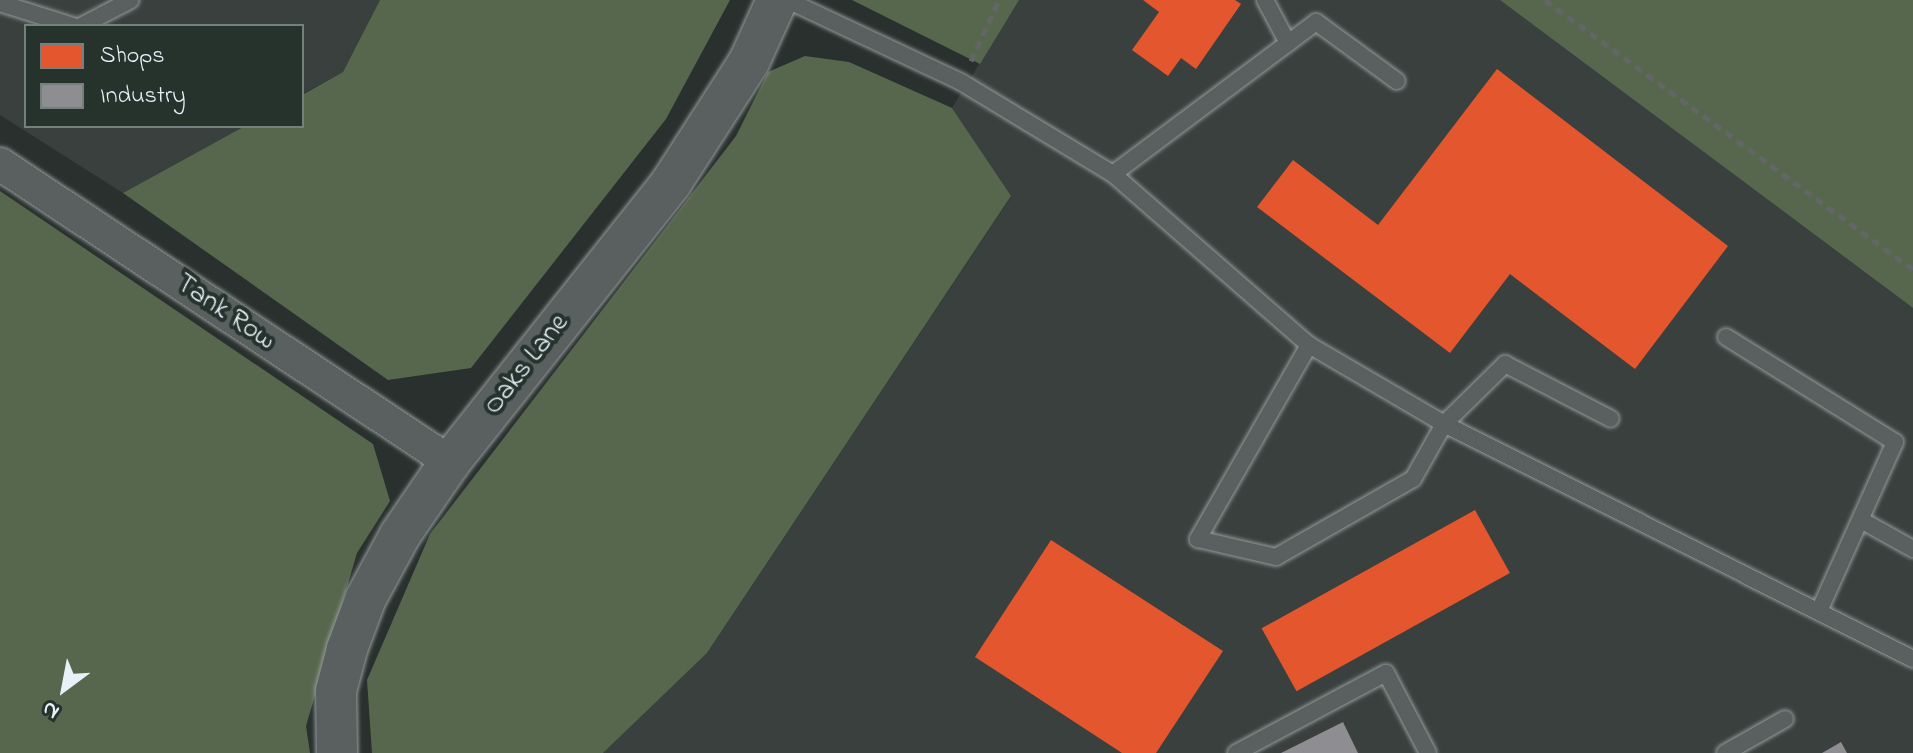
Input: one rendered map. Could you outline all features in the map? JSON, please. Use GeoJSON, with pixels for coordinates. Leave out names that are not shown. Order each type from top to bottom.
{"type":"FeatureCollection","features":[{"type":"Feature","properties":{"kind":"street","name":"Oaks Lane"},"geometry":{"type":"LineString","coordinates":[[337,753],[336,691],[366,598],[450,462],[671,183],[749,62],[777,0]]}},
{"type":"Feature","properties":{"kind":"street","name":"Tank Row"},"geometry":{"type":"LineString","coordinates":[[0,164],[450,462]]}},
{"type":"Feature","properties":{"kind":"lane"},"geometry":{"type":"LineString","coordinates":[[85,24],[131,0]]}},
{"type":"Feature","properties":{"kind":"lane"},"geometry":{"type":"LineString","coordinates":[[787,0],[961,82],[1113,174],[1309,345],[1444,424],[1913,659]]}},
{"type":"Feature","properties":{"kind":"lane"},"geometry":{"type":"LineString","coordinates":[[1265,0],[1288,43]]}},
{"type":"Feature","properties":{"kind":"lane"},"geometry":{"type":"LineString","coordinates":[[0,3],[67,24]]}},
{"type":"Feature","properties":{"kind":"lane"},"geometry":{"type":"LineString","coordinates":[[1113,174],[1316,22],[1397,81]]}},
{"type":"Feature","properties":{"kind":"lane"},"geometry":{"type":"LineString","coordinates":[[1726,337],[1895,442],[1819,611]]}},
{"type":"Feature","properties":{"kind":"lane"},"geometry":{"type":"LineString","coordinates":[[1309,345],[1198,539],[1276,557],[1413,479],[1444,424],[1505,364],[1611,419]]}},
{"type":"Feature","properties":{"kind":"lane"},"geometry":{"type":"LineString","coordinates":[[1861,520],[1913,549]]}},
{"type":"Feature","properties":{"kind":"lane"},"geometry":{"type":"LineString","coordinates":[[1236,753],[1386,673],[1428,753]]}},
{"type":"Feature","properties":{"kind":"lane"},"geometry":{"type":"LineString","coordinates":[[1725,753],[1785,719]]}},
{"type":"Feature","properties":{"kind":"path"},"geometry":{"type":"LineString","coordinates":[[961,82],[999,0]]}},
{"type":"Feature","properties":{"kind":"path"},"geometry":{"type":"LineString","coordinates":[[1545,0],[1913,269]]}},
{"type":"Feature","properties":{"kind":"shaded area"},"geometry":{"type":"Polygon","coordinates":[[[0,0],[380,0],[343,72],[304,93],[304,24],[24,24],[24,128],[241,128],[123,193],[0,115],[0,0]]]}},
{"type":"Feature","properties":{"kind":"shaded area"},"geometry":{"type":"Polygon","coordinates":[[[1019,0],[1500,0],[1913,308],[1913,753],[603,753],[707,653],[1011,197],[952,108],[1019,0]]]}},
{"type":"Feature","properties":{"kind":"green space"},"geometry":{"type":"Polygon","coordinates":[[[380,0],[730,0],[666,119],[471,368],[388,380],[123,193],[241,128],[304,128],[304,94],[343,72],[380,0]]]}},
{"type":"Feature","properties":{"kind":"green space"},"geometry":{"type":"Polygon","coordinates":[[[852,0],[1019,0],[980,64],[852,0]]]}},
{"type":"Feature","properties":{"kind":"green space"},"geometry":{"type":"Polygon","coordinates":[[[1500,0],[1913,0],[1913,308],[1500,0]]]}},
{"type":"Feature","properties":{"kind":"green space"},"geometry":{"type":"Polygon","coordinates":[[[805,56],[849,62],[952,108],[1011,196],[707,653],[603,753],[372,753],[367,680],[430,534],[736,136],[768,72],[805,56]]]}},
{"type":"Feature","properties":{"kind":"green space"},"geometry":{"type":"Polygon","coordinates":[[[0,191],[373,444],[390,501],[357,553],[306,726],[310,753],[0,753],[0,191]]]}},
{"type":"Feature","properties":{"kind":"building: Shops"},"geometry":{"type":"Polygon","coordinates":[[[1143,0],[1235,0],[1241,4],[1196,69],[1181,58],[1168,76],[1132,50],[1159,12],[1143,0]]]}},
{"type":"Feature","properties":{"kind":"building: Shops"},"geometry":{"type":"Polygon","coordinates":[[[1497,69],[1728,246],[1635,369],[1510,274],[1450,353],[1257,207],[1293,160],[1378,225],[1497,69]]]}},
{"type":"Feature","properties":{"kind":"building: Shops"},"geometry":{"type":"Polygon","coordinates":[[[1475,510],[1510,573],[1296,691],[1262,628],[1475,510]]]}},
{"type":"Feature","properties":{"kind":"building: Shops"},"geometry":{"type":"Polygon","coordinates":[[[1051,540],[1223,651],[1156,753],[1122,753],[975,657],[1051,540]]]}},
{"type":"Feature","properties":{"kind":"building: Industry"},"geometry":{"type":"Polygon","coordinates":[[[1343,722],[1358,753],[1281,753],[1343,722]]]}},
{"type":"Feature","properties":{"kind":"building: Industry"},"geometry":{"type":"Polygon","coordinates":[[[1841,742],[1847,753],[1822,753],[1841,742]]]}}]}
